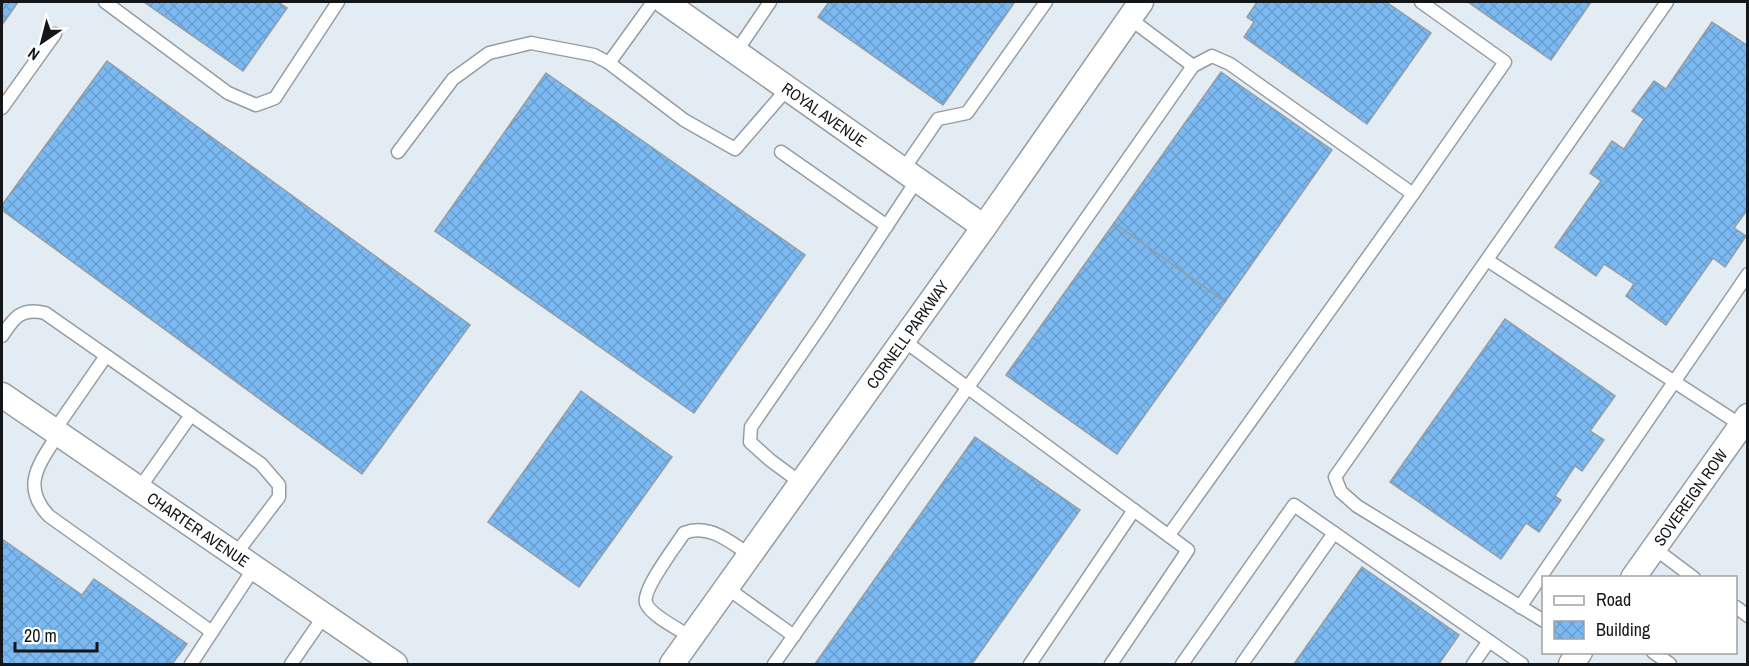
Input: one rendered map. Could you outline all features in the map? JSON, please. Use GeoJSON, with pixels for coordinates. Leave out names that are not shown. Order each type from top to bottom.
{"type":"FeatureCollection","features":[{"type":"Feature","properties":{"kind":"street","name":"ROYAL AVENUE"},"geometry":{"type":"LineString","coordinates":[[675,4],[736,52],[984,228]]}},
{"type":"Feature","properties":{"kind":"street","name":"CORNELL PARKWAY"},"geometry":{"type":"LineString","coordinates":[[672,664],[984,228],[1135,10]]}},
{"type":"Feature","properties":{"kind":"street","name":"CHARTER AVENUE"},"geometry":{"type":"LineString","coordinates":[[2,395],[395,664]]}},
{"type":"Feature","properties":{"kind":"street","name":"SOVEREIGN ROW"},"geometry":{"type":"LineString","coordinates":[[1634,576],[1745,424]]}},
{"type":"Feature","properties":{"kind":"lane"},"geometry":{"type":"LineString","coordinates":[[105,2],[228,93],[256,105],[275,98],[338,2]]}},
{"type":"Feature","properties":{"kind":"lane"},"geometry":{"type":"LineString","coordinates":[[609,63],[653,2]]}},
{"type":"Feature","properties":{"kind":"lane"},"geometry":{"type":"LineString","coordinates":[[736,52],[770,2]]}},
{"type":"Feature","properties":{"kind":"lane"},"geometry":{"type":"LineString","coordinates":[[801,483],[750,442],[751,427],[887,226],[938,119],[967,113],[1046,2]]}},
{"type":"Feature","properties":{"kind":"lane"},"geometry":{"type":"LineString","coordinates":[[1169,535],[1505,62],[1421,2]]}},
{"type":"Feature","properties":{"kind":"lane"},"geometry":{"type":"LineString","coordinates":[[1542,620],[1357,506],[1341,492],[1335,477],[1667,2]]}},
{"type":"Feature","properties":{"kind":"lane"},"geometry":{"type":"LineString","coordinates":[[1135,10],[1193,66]]}},
{"type":"Feature","properties":{"kind":"lane"},"geometry":{"type":"LineString","coordinates":[[2,108],[55,34]]}},
{"type":"Feature","properties":{"kind":"lane"},"geometry":{"type":"LineString","coordinates":[[398,152],[453,79],[489,53],[531,43],[594,55],[609,63],[684,120],[735,149],[787,88]]}},
{"type":"Feature","properties":{"kind":"lane"},"geometry":{"type":"LineString","coordinates":[[774,664],[1193,66],[1212,56],[1230,64],[1413,194]]}},
{"type":"Feature","properties":{"kind":"lane"},"geometry":{"type":"LineString","coordinates":[[782,152],[887,226]]}},
{"type":"Feature","properties":{"kind":"lane"},"geometry":{"type":"LineString","coordinates":[[1487,260],[1745,424]]}},
{"type":"Feature","properties":{"kind":"lane"},"geometry":{"type":"LineString","coordinates":[[1520,607],[1748,274]]}},
{"type":"Feature","properties":{"kind":"lane"},"geometry":{"type":"LineString","coordinates":[[2,336],[18,315],[32,310],[45,313],[261,464],[279,484],[279,497],[244,561],[212,632],[191,664]]}},
{"type":"Feature","properties":{"kind":"lane"},"geometry":{"type":"LineString","coordinates":[[903,340],[1188,550],[1111,664]]}},
{"type":"Feature","properties":{"kind":"lane"},"geometry":{"type":"LineString","coordinates":[[106,356],[56,432],[36,474],[34,492],[39,505],[49,516],[212,632]]}},
{"type":"Feature","properties":{"kind":"lane"},"geometry":{"type":"LineString","coordinates":[[139,489],[191,415]]}},
{"type":"Feature","properties":{"kind":"lane"},"geometry":{"type":"LineString","coordinates":[[1182,664],[1294,505],[1522,664]]}},
{"type":"Feature","properties":{"kind":"lane"},"geometry":{"type":"LineString","coordinates":[[1030,664],[1134,510]]}},
{"type":"Feature","properties":{"kind":"lane"},"geometry":{"type":"LineString","coordinates":[[691,637],[653,613],[646,603],[646,595],[651,584],[684,532],[693,529],[720,535],[750,555]]}},
{"type":"Feature","properties":{"kind":"lane"},"geometry":{"type":"LineString","coordinates":[[1242,664],[1334,533]]}},
{"type":"Feature","properties":{"kind":"lane"},"geometry":{"type":"LineString","coordinates":[[1654,548],[1691,576]]}},
{"type":"Feature","properties":{"kind":"lane"},"geometry":{"type":"LineString","coordinates":[[727,588],[794,636]]}},
{"type":"Feature","properties":{"kind":"lane"},"geometry":{"type":"LineString","coordinates":[[291,664],[324,616]]}},
{"type":"Feature","properties":{"kind":"lane"},"geometry":{"type":"LineString","coordinates":[[1473,664],[1490,641]]}},
{"type":"Feature","properties":{"kind":"lane"},"geometry":{"type":"LineString","coordinates":[[1656,654],[1670,664]]}},
{"type":"Feature","properties":{"kind":"building"},"geometry":{"type":"Polygon","coordinates":[[[2,2],[18,2],[2,25],[2,2]]]}},
{"type":"Feature","properties":{"kind":"building"},"geometry":{"type":"Polygon","coordinates":[[[144,2],[278,2],[287,8],[243,71],[144,2]]]}},
{"type":"Feature","properties":{"kind":"building"},"geometry":{"type":"Polygon","coordinates":[[[829,2],[1014,3],[943,105],[818,17],[829,2]]]}},
{"type":"Feature","properties":{"kind":"building"},"geometry":{"type":"Polygon","coordinates":[[[1257,2],[1386,2],[1431,33],[1367,124],[1244,37],[1254,22],[1247,17],[1257,2]]]}},
{"type":"Feature","properties":{"kind":"building"},"geometry":{"type":"Polygon","coordinates":[[[1468,2],[1591,2],[1551,60],[1468,2]]]}},
{"type":"Feature","properties":{"kind":"building"},"geometry":{"type":"Polygon","coordinates":[[[1712,22],[1748,46],[1748,209],[1734,228],[1746,236],[1725,267],[1713,258],[1666,325],[1626,296],[1634,284],[1604,264],[1596,276],[1555,247],[1601,181],[1590,173],[1612,141],[1624,149],[1644,119],[1632,111],[1654,81],[1666,89],[1712,22]]]}},
{"type":"Feature","properties":{"kind":"building"},"geometry":{"type":"Polygon","coordinates":[[[107,61],[470,325],[362,474],[2,210],[2,205],[107,61]]]}},
{"type":"Feature","properties":{"kind":"building"},"geometry":{"type":"Polygon","coordinates":[[[1221,72],[1332,150],[1225,302],[1114,223],[1221,72]]]}},
{"type":"Feature","properties":{"kind":"building"},"geometry":{"type":"Polygon","coordinates":[[[546,73],[805,255],[694,413],[435,231],[546,73]]]}},
{"type":"Feature","properties":{"kind":"building"},"geometry":{"type":"Polygon","coordinates":[[[1114,223],[1225,302],[1117,454],[1006,375],[1114,223]]]}},
{"type":"Feature","properties":{"kind":"building"},"geometry":{"type":"Polygon","coordinates":[[[1505,319],[1615,396],[1590,431],[1604,440],[1582,471],[1575,466],[1555,496],[1561,500],[1539,532],[1526,523],[1501,559],[1390,482],[1505,319]]]}},
{"type":"Feature","properties":{"kind":"building"},"geometry":{"type":"Polygon","coordinates":[[[581,391],[672,457],[579,587],[488,522],[581,391]]]}},
{"type":"Feature","properties":{"kind":"building"},"geometry":{"type":"Polygon","coordinates":[[[975,437],[1080,510],[972,664],[815,664],[975,437]]]}},
{"type":"Feature","properties":{"kind":"building"},"geometry":{"type":"Polygon","coordinates":[[[2,539],[82,595],[94,579],[187,644],[172,664],[2,664],[2,539]]]}},
{"type":"Feature","properties":{"kind":"building"},"geometry":{"type":"Polygon","coordinates":[[[1362,567],[1459,635],[1439,664],[1294,664],[1362,567]]]}}]}
